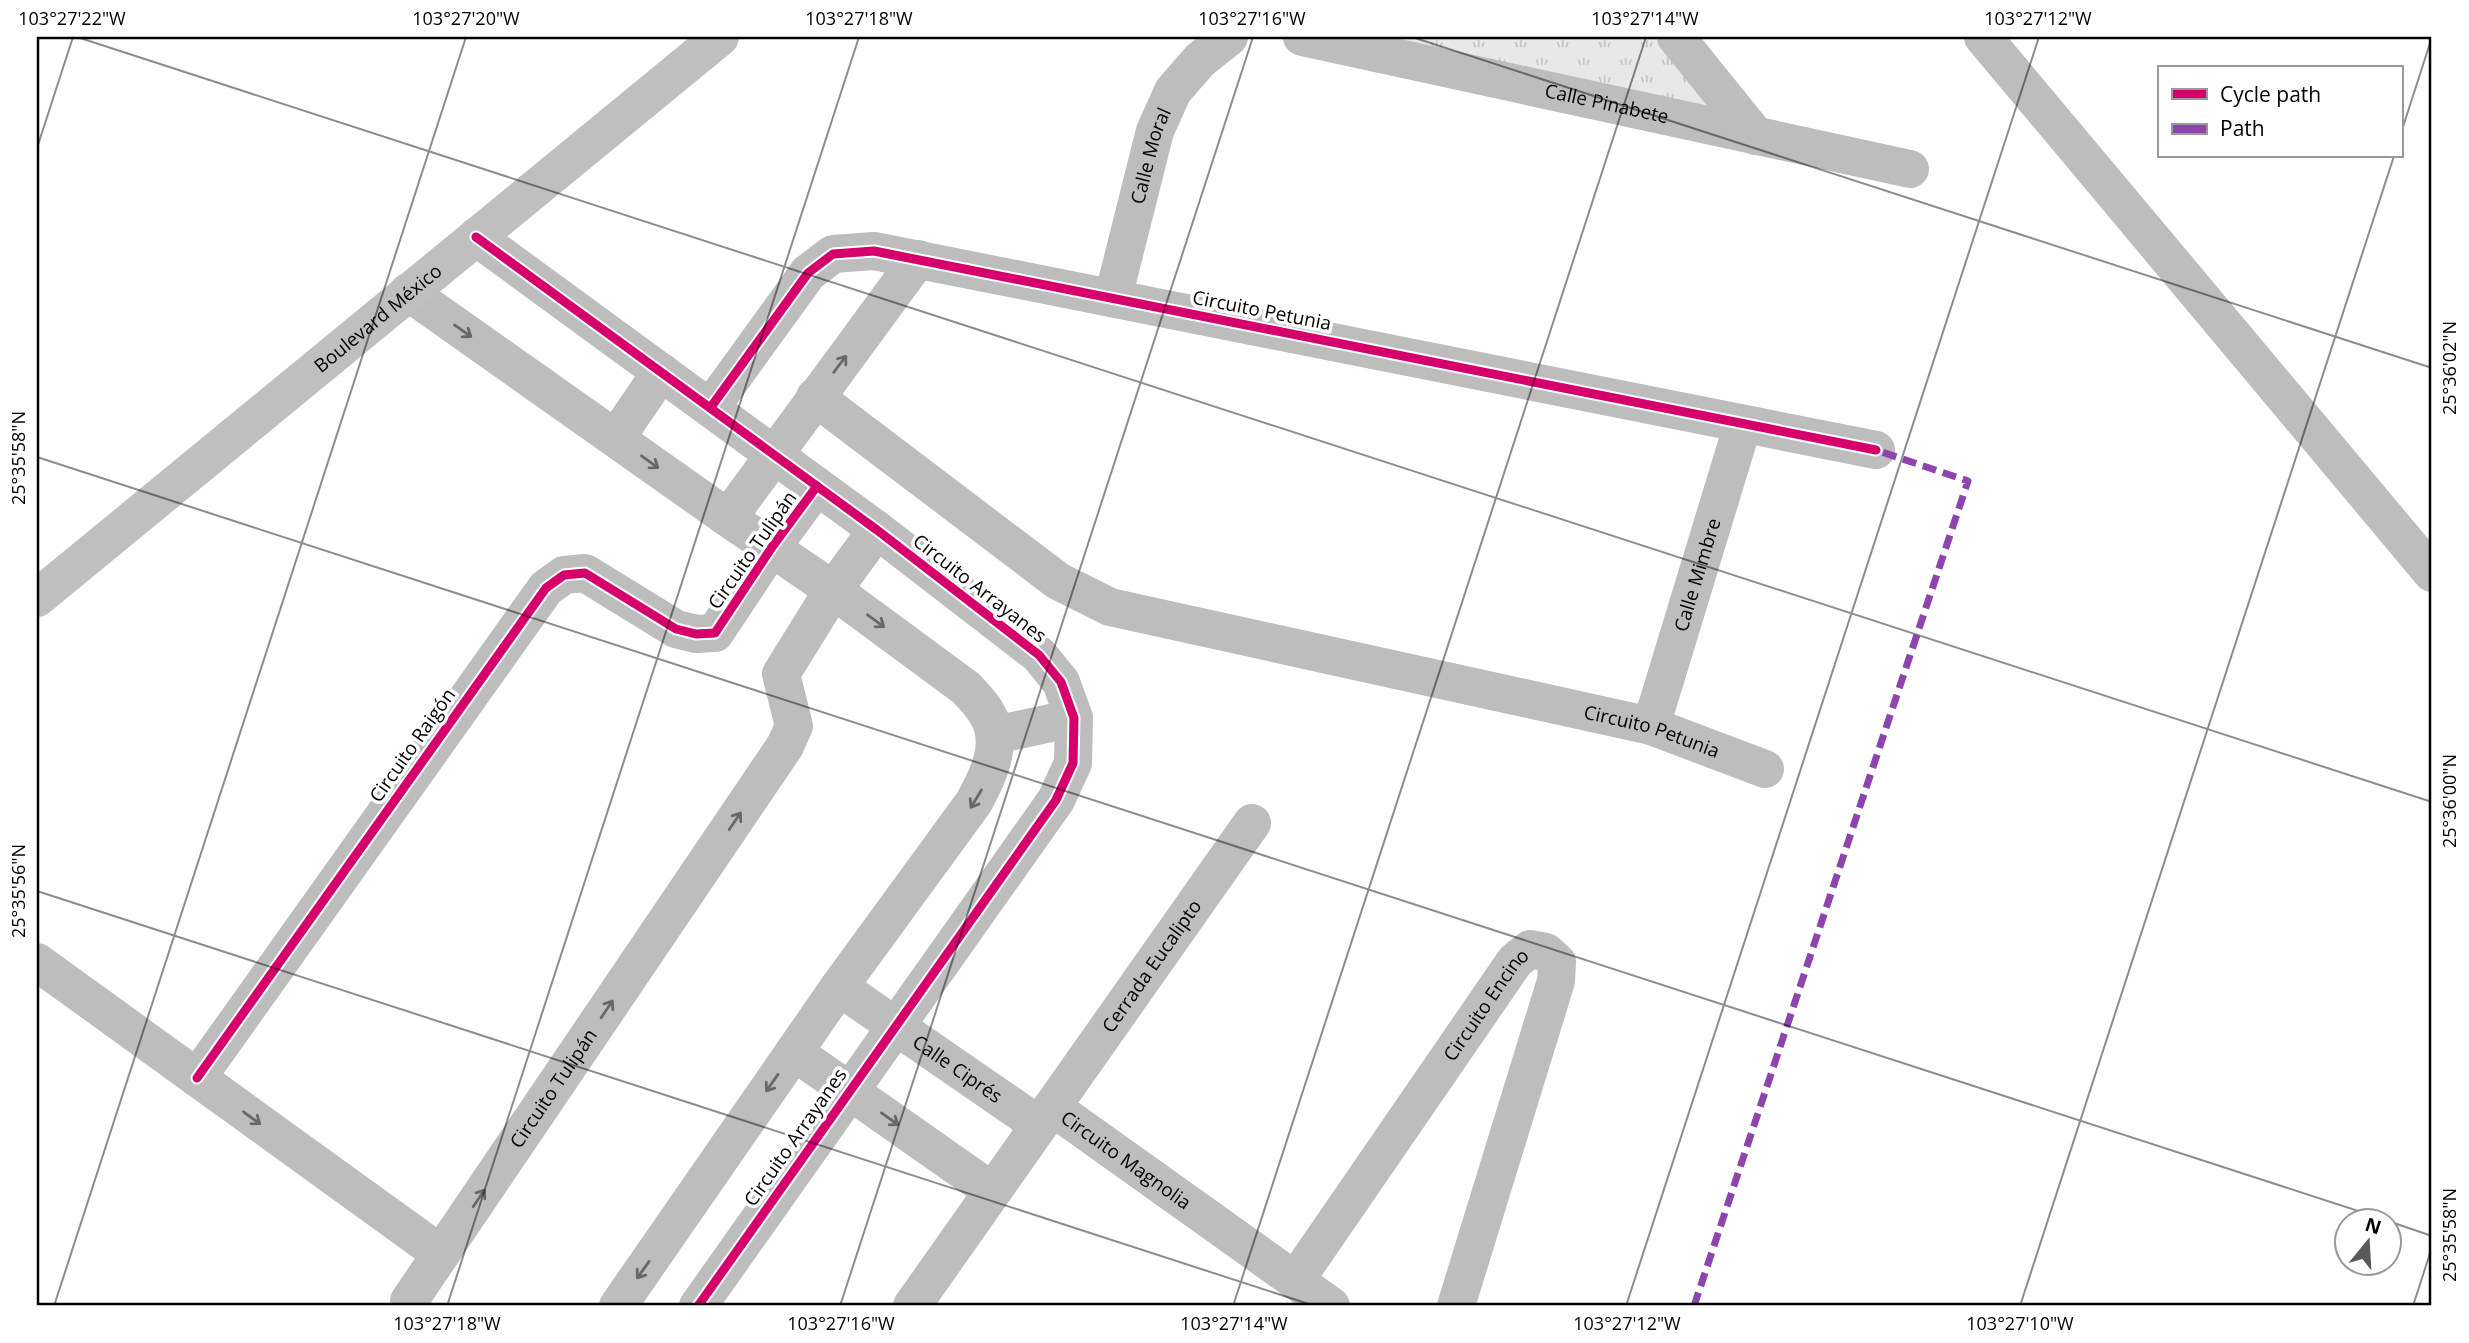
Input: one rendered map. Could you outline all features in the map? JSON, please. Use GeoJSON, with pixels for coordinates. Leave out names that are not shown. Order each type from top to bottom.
{"type":"FeatureCollection","features":[{"type":"Feature","properties":{"kind":"main road","name":"Boulevard México"},"geometry":{"type":"LineString","coordinates":[[37,598],[720,37]]}},
{"type":"Feature","properties":{"kind":"street","name":"Calle Moral"},"geometry":{"type":"LineString","coordinates":[[1113,299],[1155,131],[1173,91],[1200,60],[1229,37]]}},
{"type":"Feature","properties":{"kind":"street","name":"Calle Pinabete"},"geometry":{"type":"LineString","coordinates":[[1302,37],[1910,169]]}},
{"type":"Feature","properties":{"kind":"street"},"geometry":{"type":"LineString","coordinates":[[1676,37],[1756,136]]}},
{"type":"Feature","properties":{"kind":"street"},"geometry":{"type":"LineString","coordinates":[[1983,37],[2432,573]]}},
{"type":"Feature","properties":{"kind":"street","name":"Circuito Arrayanes"},"geometry":{"type":"LineString","coordinates":[[476,237],[877,530],[1039,655],[1061,682],[1074,718],[1073,763],[1056,800],[698,1306]]}},
{"type":"Feature","properties":{"kind":"street","name":"Circuito Petunia"},"geometry":{"type":"LineString","coordinates":[[711,407],[808,273],[834,254],[874,251],[1877,450]]}},
{"type":"Feature","properties":{"kind":"street"},"geometry":{"type":"LineString","coordinates":[[728,518],[918,259]]}},
{"type":"Feature","properties":{"kind":"street"},"geometry":{"type":"LineString","coordinates":[[408,292],[833,590],[966,688],[988,714],[995,735],[992,769],[974,802],[839,987],[618,1306]]}},
{"type":"Feature","properties":{"kind":"street"},"geometry":{"type":"LineString","coordinates":[[616,438],[661,372]]}},
{"type":"Feature","properties":{"kind":"street","name":"Circuito Petunia"},"geometry":{"type":"LineString","coordinates":[[815,397],[1058,581],[1110,607],[1651,726],[1765,769]]}},
{"type":"Feature","properties":{"kind":"street","name":"Calle Mimbre"},"geometry":{"type":"LineString","coordinates":[[1651,726],[1743,424]]}},
{"type":"Feature","properties":{"kind":"street","name":"Circuito Tulipán"},"geometry":{"type":"LineString","coordinates":[[715,634],[772,547],[817,486]]}},
{"type":"Feature","properties":{"kind":"street","name":"Circuito Tulipán"},"geometry":{"type":"LineString","coordinates":[[409,1301],[785,746],[794,726],[780,674],[833,590],[877,530]]}},
{"type":"Feature","properties":{"kind":"street","name":"Circuito Raigón"},"geometry":{"type":"LineString","coordinates":[[197,1078],[546,588],[564,575],[585,573],[676,629],[696,634],[715,634]]}},
{"type":"Feature","properties":{"kind":"street"},"geometry":{"type":"LineString","coordinates":[[995,735],[1074,718]]}},
{"type":"Feature","properties":{"kind":"street","name":"Cerrada Eucalipto"},"geometry":{"type":"LineString","coordinates":[[1046,1116],[1252,823]]}},
{"type":"Feature","properties":{"kind":"street","name":"Circuito Encino"},"geometry":{"type":"LineString","coordinates":[[1295,1281],[1515,961],[1530,949],[1546,952],[1557,962],[1556,981],[1456,1306]]}},
{"type":"Feature","properties":{"kind":"street"},"geometry":{"type":"LineString","coordinates":[[37,962],[441,1254]]}},
{"type":"Feature","properties":{"kind":"street","name":"Calle Ciprés"},"geometry":{"type":"LineString","coordinates":[[839,987],[1046,1116]]}},
{"type":"Feature","properties":{"kind":"street"},"geometry":{"type":"LineString","coordinates":[[794,1052],[992,1191]]}},
{"type":"Feature","properties":{"kind":"street","name":"Circuito Magnolia"},"geometry":{"type":"LineString","coordinates":[[912,1306],[1046,1116],[1331,1306]]}},
{"type":"Feature","properties":{"kind":"green space"},"geometry":{"type":"Polygon","coordinates":[[[1388,37],[1656,37],[1713,108],[1388,37]]]}},
{"type":"Feature","properties":{"kind":"marked path"},"geometry":{"type":"LineString","coordinates":[[1694,1306],[1968,481],[1876,450]]}},
{"type":"Feature","properties":{"kind":"cycle path"},"geometry":{"type":"LineString","coordinates":[[476,237],[877,530],[1039,655],[1061,682],[1074,718],[1073,763],[1056,800],[698,1306]]}},
{"type":"Feature","properties":{"kind":"cycle path"},"geometry":{"type":"LineString","coordinates":[[711,407],[808,273],[833,254],[874,251],[1876,450]]}},
{"type":"Feature","properties":{"kind":"cycle path"},"geometry":{"type":"LineString","coordinates":[[197,1078],[546,588],[564,575],[585,573],[676,629],[696,634],[715,633],[772,547],[817,486]]}}]}
